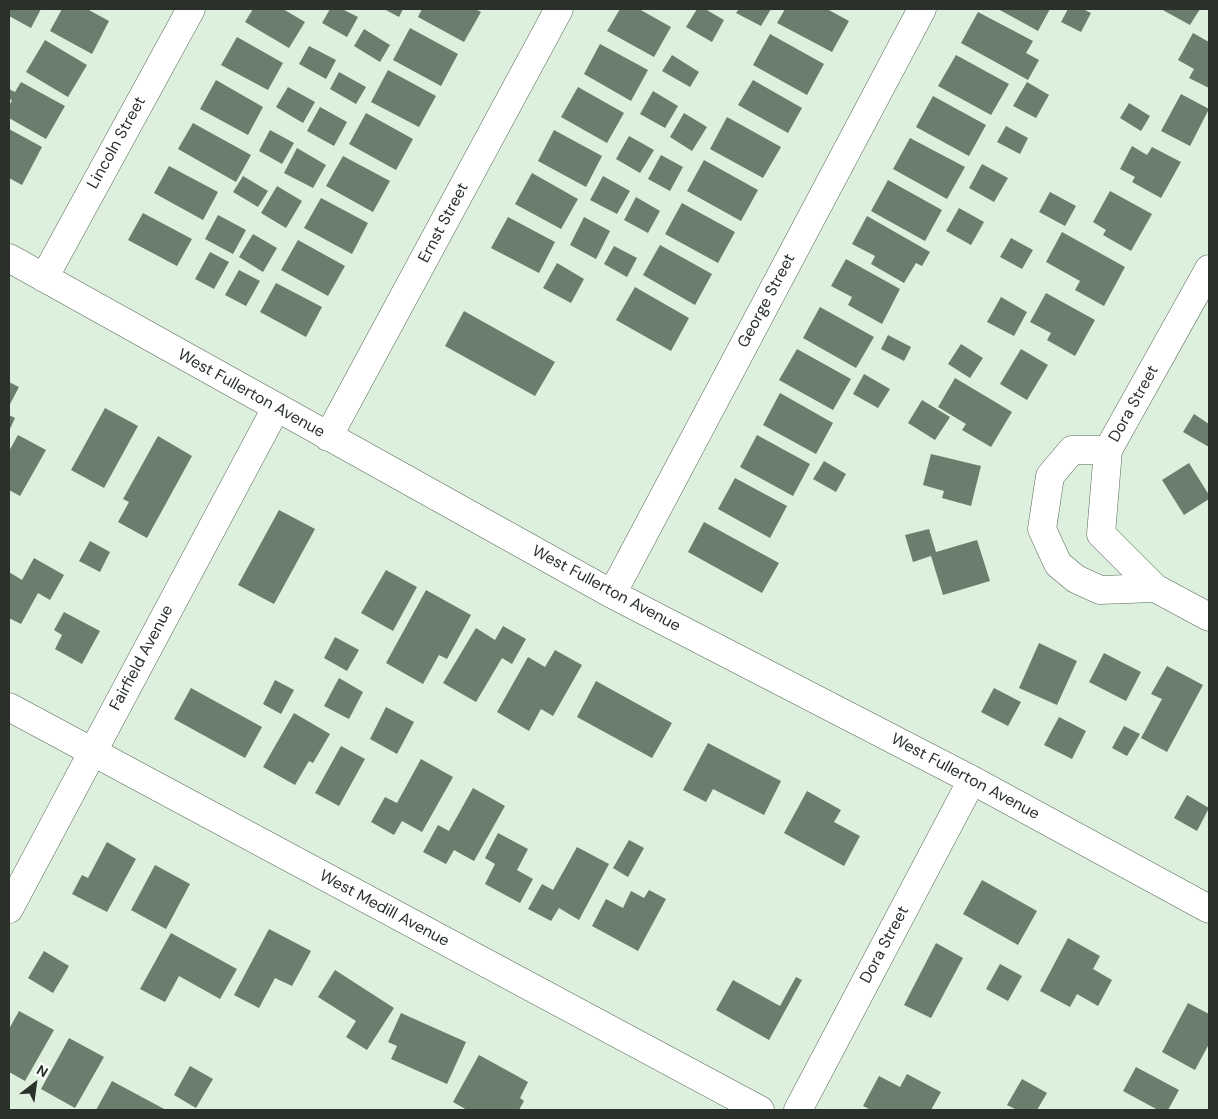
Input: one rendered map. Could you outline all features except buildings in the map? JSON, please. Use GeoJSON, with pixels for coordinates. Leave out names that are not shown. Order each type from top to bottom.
{"type":"FeatureCollection","features":[{"type":"Feature","properties":{"kind":"street","name":"Lincoln Street"},"geometry":{"type":"LineString","coordinates":[[44,278],[190,9]]}},
{"type":"Feature","properties":{"kind":"street","name":"Ernst Street"},"geometry":{"type":"LineString","coordinates":[[328,437],[559,9]]}},
{"type":"Feature","properties":{"kind":"street","name":"George Street"},"geometry":{"type":"LineString","coordinates":[[612,594],[922,9]]}},
{"type":"Feature","properties":{"kind":"street","name":"West Fullerton Avenue"},"geometry":{"type":"LineString","coordinates":[[9,258],[612,594],[972,780],[1209,909]]}},
{"type":"Feature","properties":{"kind":"street","name":"Dora Street"},"geometry":{"type":"LineString","coordinates":[[1209,269],[1108,450],[1101,534],[1154,588],[1209,617]]}},
{"type":"Feature","properties":{"kind":"street","name":"Fairfield Avenue"},"geometry":{"type":"LineString","coordinates":[[9,909],[276,408]]}},
{"type":"Feature","properties":{"kind":"street"},"geometry":{"type":"LineString","coordinates":[[1108,450],[1072,450],[1050,476],[1042,529],[1058,564],[1076,579],[1100,590],[1154,588]]}},
{"type":"Feature","properties":{"kind":"street","name":"West Medill Avenue"},"geometry":{"type":"LineString","coordinates":[[9,707],[760,1110]]}},
{"type":"Feature","properties":{"kind":"street","name":"Dora Street"},"geometry":{"type":"LineString","coordinates":[[798,1110],[972,780]]}}]}
